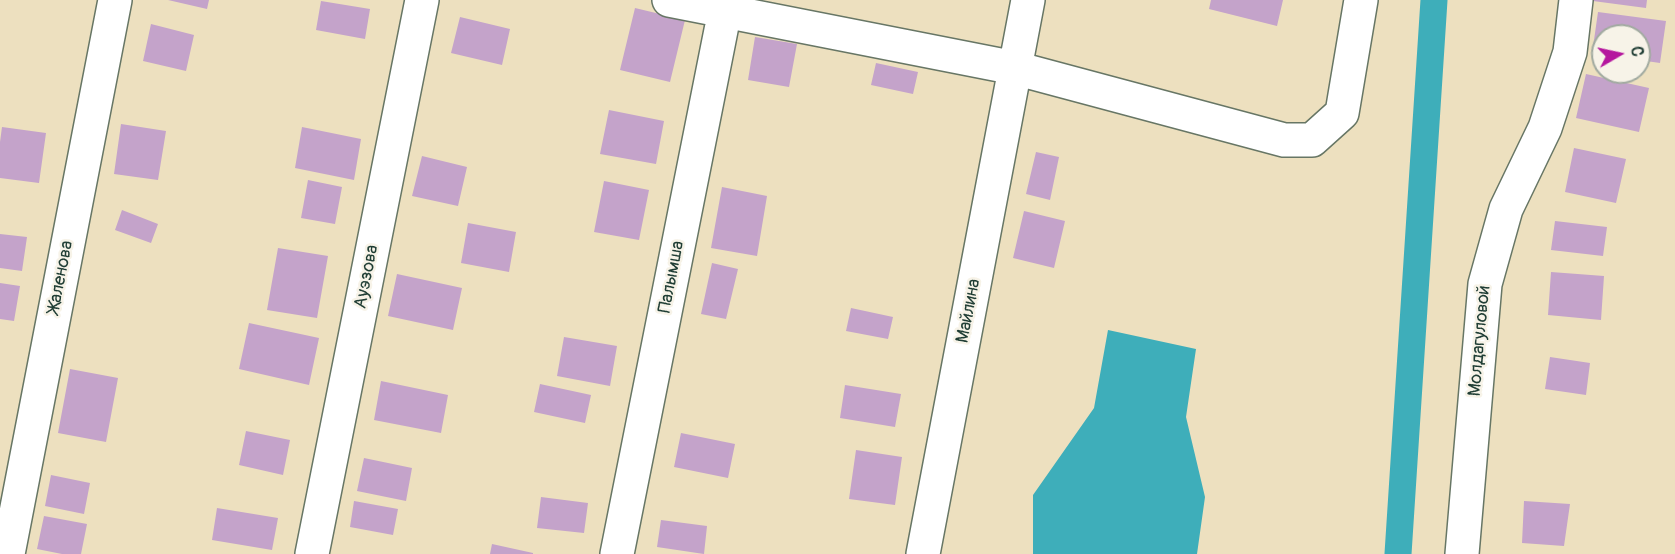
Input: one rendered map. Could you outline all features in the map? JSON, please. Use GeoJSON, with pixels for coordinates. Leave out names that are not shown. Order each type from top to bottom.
{"type":"FeatureCollection","features":[{"type":"Feature","properties":{"kind":"street","name":"Жаленова"},"geometry":{"type":"LineString","coordinates":[[8,554],[115,0]]}},
{"type":"Feature","properties":{"kind":"street","name":"Ауэзова"},"geometry":{"type":"LineString","coordinates":[[312,554],[422,0]]}},
{"type":"Feature","properties":{"kind":"street"},"geometry":{"type":"LineString","coordinates":[[669,0],[726,5],[1015,68],[1284,140],[1312,140],[1342,113],[1361,0]]}},
{"type":"Feature","properties":{"kind":"street","name":"Майлина"},"geometry":{"type":"LineString","coordinates":[[923,554],[1028,0]]}},
{"type":"Feature","properties":{"kind":"street","name":"Молдагуловой"},"geometry":{"type":"LineString","coordinates":[[1462,554],[1485,284],[1506,209],[1545,128],[1570,52],[1576,0]]}},
{"type":"Feature","properties":{"kind":"street","name":"Палымша"},"geometry":{"type":"LineString","coordinates":[[617,554],[726,5]]}},
{"type":"Feature","properties":{"kind":"water"},"geometry":{"type":"Polygon","coordinates":[[[1108,330],[1196,349],[1186,417],[1205,497],[1197,554],[1033,554],[1033,495],[1094,408],[1108,330]]]}},
{"type":"Feature","properties":{"kind":"building"},"geometry":{"type":"Polygon","coordinates":[[[168,0],[209,0],[207,9],[168,0]]]}},
{"type":"Feature","properties":{"kind":"building"},"geometry":{"type":"Polygon","coordinates":[[[1211,0],[1283,0],[1277,26],[1209,9],[1211,0]]]}},
{"type":"Feature","properties":{"kind":"building"},"geometry":{"type":"Polygon","coordinates":[[[1593,0],[1647,0],[1646,8],[1593,0]]]}},
{"type":"Feature","properties":{"kind":"building"},"geometry":{"type":"Polygon","coordinates":[[[321,1],[370,9],[365,39],[316,30],[321,1]]]}},
{"type":"Feature","properties":{"kind":"building"},"geometry":{"type":"Polygon","coordinates":[[[635,8],[685,20],[670,82],[620,70],[635,8]]]}},
{"type":"Feature","properties":{"kind":"building"},"geometry":{"type":"Polygon","coordinates":[[[1598,12],[1666,21],[1660,63],[1651,62],[1651,24],[1596,24],[1598,12]]]}},
{"type":"Feature","properties":{"kind":"building"},"geometry":{"type":"Polygon","coordinates":[[[460,17],[510,29],[502,65],[451,53],[460,17]]]}},
{"type":"Feature","properties":{"kind":"building"},"geometry":{"type":"Polygon","coordinates":[[[151,24],[194,35],[186,71],[143,61],[151,24]]]}},
{"type":"Feature","properties":{"kind":"building"},"geometry":{"type":"Polygon","coordinates":[[[755,37],[797,44],[789,87],[748,80],[755,37]]]}},
{"type":"Feature","properties":{"kind":"building"},"geometry":{"type":"Polygon","coordinates":[[[876,63],[918,72],[913,94],[871,85],[876,63]]]}},
{"type":"Feature","properties":{"kind":"building"},"geometry":{"type":"Polygon","coordinates":[[[1586,74],[1591,75],[1591,84],[1631,84],[1649,88],[1639,132],[1576,118],[1586,74]]]}},
{"type":"Feature","properties":{"kind":"building"},"geometry":{"type":"Polygon","coordinates":[[[609,110],[664,121],[656,164],[600,154],[609,110]]]}},
{"type":"Feature","properties":{"kind":"building"},"geometry":{"type":"Polygon","coordinates":[[[121,124],[166,131],[158,180],[114,174],[121,124]]]}},
{"type":"Feature","properties":{"kind":"building"},"geometry":{"type":"Polygon","coordinates":[[[2,127],[46,133],[39,183],[0,178],[2,127]]]}},
{"type":"Feature","properties":{"kind":"building"},"geometry":{"type":"Polygon","coordinates":[[[302,127],[361,139],[354,180],[295,168],[302,127]]]}},
{"type":"Feature","properties":{"kind":"building"},"geometry":{"type":"Polygon","coordinates":[[[1574,148],[1626,159],[1616,203],[1565,192],[1574,148]]]}},
{"type":"Feature","properties":{"kind":"building"},"geometry":{"type":"Polygon","coordinates":[[[1036,152],[1059,157],[1050,200],[1026,194],[1036,152]]]}},
{"type":"Feature","properties":{"kind":"building"},"geometry":{"type":"Polygon","coordinates":[[[422,156],[467,167],[458,206],[412,196],[422,156]]]}},
{"type":"Feature","properties":{"kind":"building"},"geometry":{"type":"Polygon","coordinates":[[[308,180],[342,187],[335,224],[301,218],[308,180]]]}},
{"type":"Feature","properties":{"kind":"building"},"geometry":{"type":"Polygon","coordinates":[[[604,181],[649,190],[639,240],[594,232],[604,181]]]}},
{"type":"Feature","properties":{"kind":"building"},"geometry":{"type":"Polygon","coordinates":[[[722,187],[767,196],[757,256],[711,248],[722,187]]]}},
{"type":"Feature","properties":{"kind":"building"},"geometry":{"type":"Polygon","coordinates":[[[122,210],[158,224],[151,243],[115,230],[122,210]]]}},
{"type":"Feature","properties":{"kind":"building"},"geometry":{"type":"Polygon","coordinates":[[[1024,211],[1065,221],[1054,268],[1013,258],[1024,211]]]}},
{"type":"Feature","properties":{"kind":"building"},"geometry":{"type":"Polygon","coordinates":[[[1555,221],[1607,227],[1603,256],[1551,250],[1555,221]]]}},
{"type":"Feature","properties":{"kind":"building"},"geometry":{"type":"Polygon","coordinates":[[[468,223],[516,232],[509,272],[461,263],[468,223]]]}},
{"type":"Feature","properties":{"kind":"building"},"geometry":{"type":"Polygon","coordinates":[[[0,234],[27,237],[22,271],[0,268],[0,234]]]}},
{"type":"Feature","properties":{"kind":"building"},"geometry":{"type":"Polygon","coordinates":[[[278,248],[328,256],[317,318],[267,310],[278,248]]]}},
{"type":"Feature","properties":{"kind":"building"},"geometry":{"type":"Polygon","coordinates":[[[712,263],[738,269],[726,319],[701,314],[712,263]]]}},
{"type":"Feature","properties":{"kind":"building"},"geometry":{"type":"Polygon","coordinates":[[[1551,272],[1604,276],[1601,320],[1548,315],[1551,272]]]}},
{"type":"Feature","properties":{"kind":"building"},"geometry":{"type":"Polygon","coordinates":[[[397,274],[462,288],[453,330],[388,316],[397,274]]]}},
{"type":"Feature","properties":{"kind":"building"},"geometry":{"type":"Polygon","coordinates":[[[0,283],[20,286],[14,321],[0,319],[0,283]]]}},
{"type":"Feature","properties":{"kind":"building"},"geometry":{"type":"Polygon","coordinates":[[[851,308],[893,317],[888,339],[846,331],[851,308]]]}},
{"type":"Feature","properties":{"kind":"building"},"geometry":{"type":"Polygon","coordinates":[[[249,323],[319,338],[309,385],[239,369],[249,323]]]}},
{"type":"Feature","properties":{"kind":"building"},"geometry":{"type":"Polygon","coordinates":[[[564,337],[617,346],[610,386],[557,376],[564,337]]]}},
{"type":"Feature","properties":{"kind":"building"},"geometry":{"type":"Polygon","coordinates":[[[1550,357],[1590,363],[1586,395],[1545,389],[1550,357]]]}},
{"type":"Feature","properties":{"kind":"building"},"geometry":{"type":"Polygon","coordinates":[[[70,369],[118,378],[106,442],[58,433],[70,369]]]}},
{"type":"Feature","properties":{"kind":"building"},"geometry":{"type":"Polygon","coordinates":[[[381,381],[448,395],[441,433],[374,420],[381,381]]]}},
{"type":"Feature","properties":{"kind":"building"},"geometry":{"type":"Polygon","coordinates":[[[540,384],[591,395],[585,423],[534,412],[540,384]]]}},
{"type":"Feature","properties":{"kind":"building"},"geometry":{"type":"Polygon","coordinates":[[[845,385],[901,394],[895,427],[840,418],[845,385]]]}},
{"type":"Feature","properties":{"kind":"building"},"geometry":{"type":"Polygon","coordinates":[[[246,431],[290,440],[283,475],[239,465],[246,431]]]}},
{"type":"Feature","properties":{"kind":"building"},"geometry":{"type":"Polygon","coordinates":[[[681,433],[735,444],[728,478],[674,467],[681,433]]]}},
{"type":"Feature","properties":{"kind":"building"},"geometry":{"type":"Polygon","coordinates":[[[856,450],[902,457],[895,505],[849,499],[856,450]]]}},
{"type":"Feature","properties":{"kind":"building"},"geometry":{"type":"Polygon","coordinates":[[[364,458],[412,468],[406,501],[357,491],[364,458]]]}},
{"type":"Feature","properties":{"kind":"building"},"geometry":{"type":"Polygon","coordinates":[[[51,475],[90,483],[84,514],[45,506],[51,475]]]}},
{"type":"Feature","properties":{"kind":"building"},"geometry":{"type":"Polygon","coordinates":[[[541,497],[588,503],[584,533],[537,528],[541,497]]]}},
{"type":"Feature","properties":{"kind":"building"},"geometry":{"type":"Polygon","coordinates":[[[354,501],[398,509],[393,535],[350,527],[354,501]]]}},
{"type":"Feature","properties":{"kind":"building"},"geometry":{"type":"Polygon","coordinates":[[[1524,501],[1570,504],[1564,546],[1522,543],[1524,501]]]}},
{"type":"Feature","properties":{"kind":"building"},"geometry":{"type":"Polygon","coordinates":[[[217,508],[278,518],[272,550],[212,540],[217,508]]]}},
{"type":"Feature","properties":{"kind":"building"},"geometry":{"type":"Polygon","coordinates":[[[44,516],[87,524],[81,554],[62,554],[37,549],[44,516]]]}},
{"type":"Feature","properties":{"kind":"building"},"geometry":{"type":"Polygon","coordinates":[[[661,520],[707,526],[704,554],[657,547],[661,520]]]}},
{"type":"Feature","properties":{"kind":"building"},"geometry":{"type":"Polygon","coordinates":[[[492,544],[533,553],[533,554],[490,554],[492,544]]]}},
{"type":"Feature","properties":{"kind":"waterway"},"geometry":{"type":"LineString","coordinates":[[1398,554],[1434,0]]}}]}
